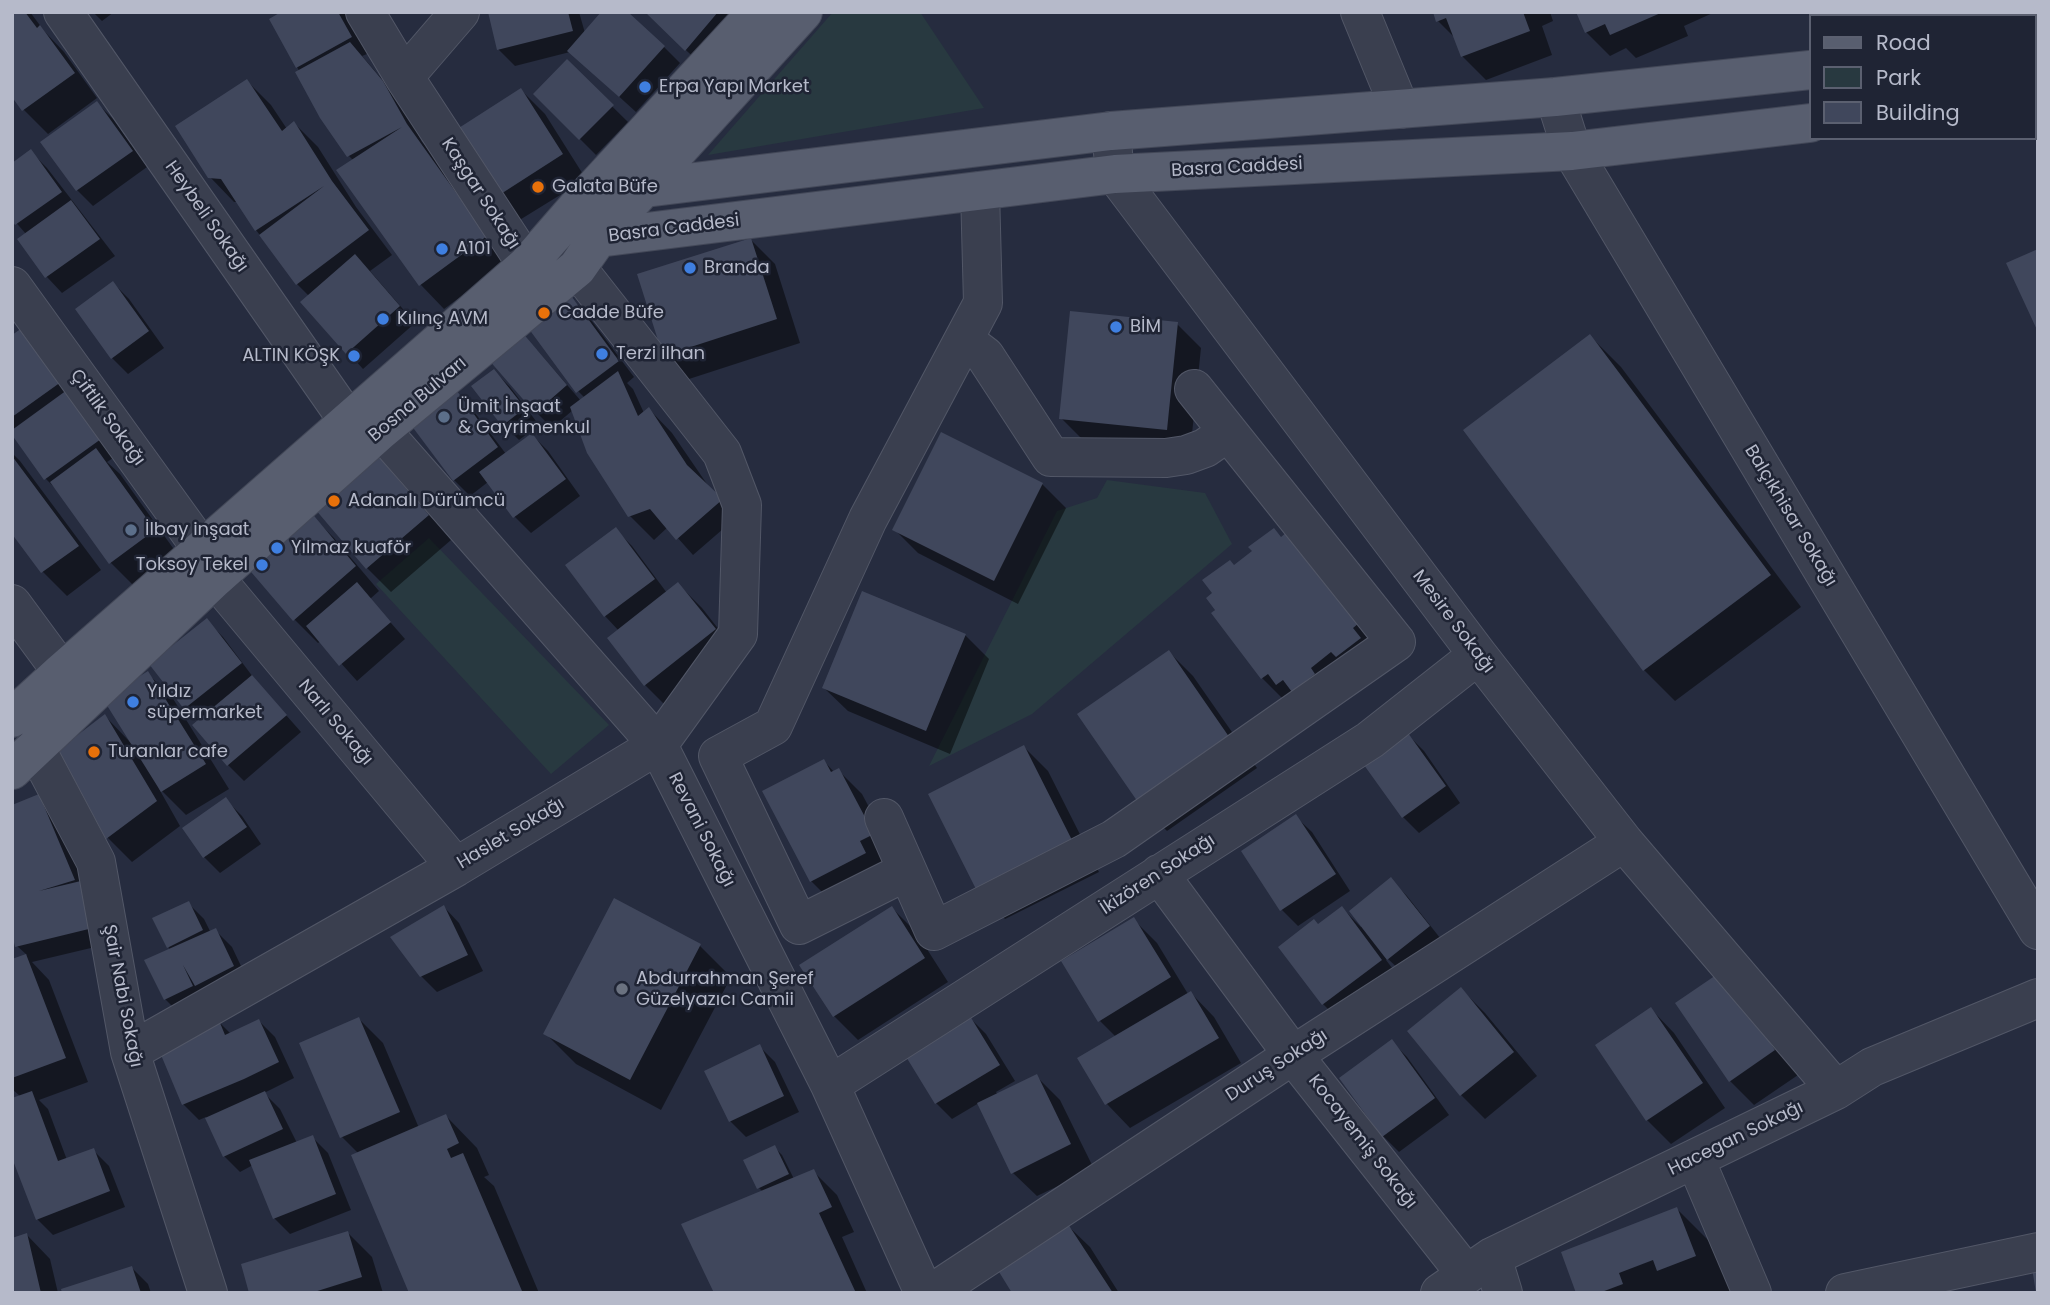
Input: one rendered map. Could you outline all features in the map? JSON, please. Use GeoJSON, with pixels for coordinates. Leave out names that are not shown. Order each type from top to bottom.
{"type":"FeatureCollection","features":[{"type":"Feature","properties":{"kind":"main road","name":"Bosna Bulvarı"},"geometry":{"type":"LineString","coordinates":[[20,745],[208,564],[365,426],[527,265],[757,12]]}},
{"type":"Feature","properties":{"kind":"main road","name":"Bosna Bulvarı"},"geometry":{"type":"LineString","coordinates":[[365,426],[577,268],[598,238],[803,12]]}},
{"type":"Feature","properties":{"kind":"main road"},"geometry":{"type":"LineString","coordinates":[[588,195],[1111,131],[1555,97],[1808,70]]}},
{"type":"Feature","properties":{"kind":"main road","name":"Basra Caddesi"},"geometry":{"type":"LineString","coordinates":[[588,195],[587,223],[598,238],[1115,174],[1572,151],[1808,123]]}},
{"type":"Feature","properties":{"kind":"main road","name":"Bosna Bulvarı"},"geometry":{"type":"LineString","coordinates":[[20,745],[62,672],[208,564]]}},
{"type":"Feature","properties":{"kind":"street","name":"Heybeli Sokağı"},"geometry":{"type":"LineString","coordinates":[[63,12],[365,426]]}},
{"type":"Feature","properties":{"kind":"street","name":"Kaşgar Sokağı"},"geometry":{"type":"LineString","coordinates":[[365,12],[404,77],[527,265],[577,268]]}},
{"type":"Feature","properties":{"kind":"street"},"geometry":{"type":"LineString","coordinates":[[404,77],[460,12]]}},
{"type":"Feature","properties":{"kind":"street"},"geometry":{"type":"LineString","coordinates":[[1360,12],[1400,109]]}},
{"type":"Feature","properties":{"kind":"street","name":"Balçıkhisar Sokağı"},"geometry":{"type":"LineString","coordinates":[[1555,97],[1572,151],[2038,930]]}},
{"type":"Feature","properties":{"kind":"street"},"geometry":{"type":"LineString","coordinates":[[1111,131],[1115,174]]}},
{"type":"Feature","properties":{"kind":"street","name":"Mesire Sokağı"},"geometry":{"type":"LineString","coordinates":[[1115,174],[1478,655],[1624,842],[1836,1090]]}},
{"type":"Feature","properties":{"kind":"street"},"geometry":{"type":"LineString","coordinates":[[906,871],[799,925],[718,756],[773,726],[868,519],[983,303],[980,191]]}},
{"type":"Feature","properties":{"kind":"street","name":"Haslet Sokağı"},"geometry":{"type":"LineString","coordinates":[[130,1052],[456,867],[658,746],[738,634],[742,505],[722,453],[577,268]]}},
{"type":"Feature","properties":{"kind":"street","name":"Çiftlik Sokağı"},"geometry":{"type":"LineString","coordinates":[[12,286],[208,564]]}},
{"type":"Feature","properties":{"kind":"street"},"geometry":{"type":"LineString","coordinates":[[964,340],[985,356],[1051,457],[1176,457],[1205,447],[1228,432]]}},
{"type":"Feature","properties":{"kind":"street"},"geometry":{"type":"LineString","coordinates":[[884,818],[934,931],[1114,839],[1396,642],[1194,389]]}},
{"type":"Feature","properties":{"kind":"street","name":"Revani Sokağı"},"geometry":{"type":"LineString","coordinates":[[365,426],[658,746],[830,1085],[924,1293]]}},
{"type":"Feature","properties":{"kind":"street","name":"Narlı Sokağı"},"geometry":{"type":"LineString","coordinates":[[208,564],[456,867]]}},
{"type":"Feature","properties":{"kind":"street"},"geometry":{"type":"LineString","coordinates":[[12,604],[62,672]]}},
{"type":"Feature","properties":{"kind":"street","name":"İkizören Sokağı"},"geometry":{"type":"LineString","coordinates":[[830,1085],[1370,740],[1478,655]]}},
{"type":"Feature","properties":{"kind":"street","name":"Şair Nabi Sokağı"},"geometry":{"type":"LineString","coordinates":[[20,745],[96,862],[130,1052],[208,1293]]}},
{"type":"Feature","properties":{"kind":"street","name":"Duruş Sokağı"},"geometry":{"type":"LineString","coordinates":[[932,1293],[1293,1055],[1624,842]]}},
{"type":"Feature","properties":{"kind":"street","name":"Kocayemiş Sokağı"},"geometry":{"type":"LineString","coordinates":[[1160,874],[1293,1055],[1466,1275]]}},
{"type":"Feature","properties":{"kind":"street","name":"Hacegan Sokağı"},"geometry":{"type":"LineString","coordinates":[[1466,1275],[1836,1090],[1872,1067],[2038,998]]}},
{"type":"Feature","properties":{"kind":"street"},"geometry":{"type":"LineString","coordinates":[[1695,1160],[1752,1293]]}},
{"type":"Feature","properties":{"kind":"street"},"geometry":{"type":"LineString","coordinates":[[1844,1293],[2038,1252]]}},
{"type":"Feature","properties":{"kind":"street"},"geometry":{"type":"LineString","coordinates":[[1466,1275],[1503,1293]]}},
{"type":"Feature","properties":{"kind":"green space"},"geometry":{"type":"Polygon","coordinates":[[[833,12],[920,12],[984,108],[708,155],[833,12]]]}},
{"type":"Feature","properties":{"kind":"green space"},"geometry":{"type":"Polygon","coordinates":[[[1107,480],[1205,493],[1232,544],[1032,714],[929,766],[1057,511],[1097,498],[1107,480]]]}},
{"type":"Feature","properties":{"kind":"green space"},"geometry":{"type":"Polygon","coordinates":[[[429,538],[609,725],[551,774],[376,584],[429,538]]]}},
{"type":"Feature","properties":{"kind":"building"},"geometry":{"type":"Polygon","coordinates":[[[12,12],[25,12],[37,28],[40,25],[75,73],[22,111],[12,97],[12,12]]]}},
{"type":"Feature","properties":{"kind":"building"},"geometry":{"type":"Polygon","coordinates":[[[281,12],[338,12],[352,37],[296,68],[269,19],[281,12]]]}},
{"type":"Feature","properties":{"kind":"building"},"geometry":{"type":"Polygon","coordinates":[[[488,12],[568,12],[573,31],[497,50],[488,12]]]}},
{"type":"Feature","properties":{"kind":"building"},"geometry":{"type":"Polygon","coordinates":[[[601,12],[628,12],[665,46],[619,97],[567,51],[601,12]]]}},
{"type":"Feature","properties":{"kind":"building"},"geometry":{"type":"Polygon","coordinates":[[[645,12],[718,12],[685,51],[645,12]]]}},
{"type":"Feature","properties":{"kind":"building"},"geometry":{"type":"Polygon","coordinates":[[[1433,12],[1523,12],[1530,31],[1461,57],[1446,18],[1436,22],[1433,12]]]}},
{"type":"Feature","properties":{"kind":"building"},"geometry":{"type":"Polygon","coordinates":[[[1576,12],[1663,12],[1610,35],[1605,24],[1585,33],[1576,12]]]}},
{"type":"Feature","properties":{"kind":"building"},"geometry":{"type":"Polygon","coordinates":[[[350,42],[383,81],[407,124],[487,236],[419,286],[336,170],[402,127],[347,157],[320,118],[295,72],[350,42]]]}},
{"type":"Feature","properties":{"kind":"building"},"geometry":{"type":"Polygon","coordinates":[[[567,59],[614,105],[579,140],[533,94],[567,59]]]}},
{"type":"Feature","properties":{"kind":"building"},"geometry":{"type":"Polygon","coordinates":[[[247,79],[282,131],[294,121],[332,181],[369,230],[296,285],[259,235],[324,186],[255,231],[221,179],[208,178],[175,126],[247,79]]]}},
{"type":"Feature","properties":{"kind":"building"},"geometry":{"type":"Polygon","coordinates":[[[521,88],[563,154],[493,199],[451,133],[521,88]]]}},
{"type":"Feature","properties":{"kind":"building"},"geometry":{"type":"Polygon","coordinates":[[[97,101],[133,151],[76,191],[40,142],[97,101]]]}},
{"type":"Feature","properties":{"kind":"building"},"geometry":{"type":"Polygon","coordinates":[[[31,149],[62,192],[15,225],[12,221],[12,163],[31,149]]]}},
{"type":"Feature","properties":{"kind":"building"},"geometry":{"type":"Polygon","coordinates":[[[71,200],[100,239],[45,278],[17,239],[71,200]]]}},
{"type":"Feature","properties":{"kind":"building"},"geometry":{"type":"Polygon","coordinates":[[[751,238],[777,319],[663,356],[637,274],[751,238]]]}},
{"type":"Feature","properties":{"kind":"building"},"geometry":{"type":"Polygon","coordinates":[[[2038,249],[2038,332],[2006,263],[2038,249]]]}},
{"type":"Feature","properties":{"kind":"building"},"geometry":{"type":"Polygon","coordinates":[[[355,254],[400,306],[346,354],[300,302],[355,254]]]}},
{"type":"Feature","properties":{"kind":"building"},"geometry":{"type":"Polygon","coordinates":[[[113,281],[149,331],[111,359],[75,309],[113,281]]]}},
{"type":"Feature","properties":{"kind":"building"},"geometry":{"type":"Polygon","coordinates":[[[569,293],[619,361],[576,393],[526,325],[569,293]]]}},
{"type":"Feature","properties":{"kind":"building"},"geometry":{"type":"Polygon","coordinates":[[[1070,311],[1178,322],[1167,430],[1059,419],[1070,311]]]}},
{"type":"Feature","properties":{"kind":"building"},"geometry":{"type":"Polygon","coordinates":[[[22,328],[61,382],[12,417],[12,335],[22,328]]]}},
{"type":"Feature","properties":{"kind":"building"},"geometry":{"type":"Polygon","coordinates":[[[521,331],[567,385],[535,413],[488,359],[521,331]]]}},
{"type":"Feature","properties":{"kind":"building"},"geometry":{"type":"Polygon","coordinates":[[[1590,334],[1771,575],[1643,671],[1463,430],[1590,334]]]}},
{"type":"Feature","properties":{"kind":"building"},"geometry":{"type":"Polygon","coordinates":[[[494,369],[525,408],[502,426],[471,386],[494,369]]]}},
{"type":"Feature","properties":{"kind":"building"},"geometry":{"type":"Polygon","coordinates":[[[618,371],[638,416],[649,407],[687,465],[723,499],[676,540],[650,509],[628,517],[587,453],[570,407],[618,371]]]}},
{"type":"Feature","properties":{"kind":"building"},"geometry":{"type":"Polygon","coordinates":[[[454,387],[498,447],[453,481],[408,421],[454,387]]]}},
{"type":"Feature","properties":{"kind":"building"},"geometry":{"type":"Polygon","coordinates":[[[67,390],[101,439],[44,480],[12,435],[12,430],[67,390]]]}},
{"type":"Feature","properties":{"kind":"building"},"geometry":{"type":"Polygon","coordinates":[[[941,432],[1043,483],[994,581],[892,530],[941,432]]]}},
{"type":"Feature","properties":{"kind":"building"},"geometry":{"type":"Polygon","coordinates":[[[532,433],[566,479],[513,518],[479,472],[532,433]]]}},
{"type":"Feature","properties":{"kind":"building"},"geometry":{"type":"Polygon","coordinates":[[[96,448],[155,530],[109,564],[50,482],[96,448]]]}},
{"type":"Feature","properties":{"kind":"building"},"geometry":{"type":"Polygon","coordinates":[[[12,456],[79,546],[41,573],[12,534],[12,456]]]}},
{"type":"Feature","properties":{"kind":"building"},"geometry":{"type":"Polygon","coordinates":[[[378,456],[429,515],[366,569],[315,509],[378,456]]]}},
{"type":"Feature","properties":{"kind":"building"},"geometry":{"type":"Polygon","coordinates":[[[310,511],[356,566],[293,621],[246,566],[310,511]]]}},
{"type":"Feature","properties":{"kind":"building"},"geometry":{"type":"Polygon","coordinates":[[[616,527],[655,579],[604,617],[565,565],[616,527]]]}},
{"type":"Feature","properties":{"kind":"building"},"geometry":{"type":"Polygon","coordinates":[[[1274,528],[1281,537],[1287,532],[1359,623],[1353,628],[1361,638],[1336,657],[1331,652],[1311,668],[1315,674],[1292,692],[1283,680],[1276,685],[1268,674],[1261,679],[1211,613],[1215,610],[1206,598],[1212,593],[1202,580],[1230,560],[1234,565],[1252,551],[1248,547],[1274,528]]]}},
{"type":"Feature","properties":{"kind":"building"},"geometry":{"type":"Polygon","coordinates":[[[357,582],[391,622],[339,666],[306,626],[357,582]]]}},
{"type":"Feature","properties":{"kind":"building"},"geometry":{"type":"Polygon","coordinates":[[[678,582],[716,629],[644,686],[607,638],[678,582]]]}},
{"type":"Feature","properties":{"kind":"building"},"geometry":{"type":"Polygon","coordinates":[[[862,591],[966,634],[926,731],[822,688],[862,591]]]}},
{"type":"Feature","properties":{"kind":"building"},"geometry":{"type":"Polygon","coordinates":[[[207,618],[242,663],[184,709],[149,664],[207,618]]]}},
{"type":"Feature","properties":{"kind":"building"},"geometry":{"type":"Polygon","coordinates":[[[1169,650],[1234,744],[1142,808],[1077,714],[1169,650]]]}},
{"type":"Feature","properties":{"kind":"building"},"geometry":{"type":"Polygon","coordinates":[[[148,671],[206,764],[161,792],[103,699],[148,671]]]}},
{"type":"Feature","properties":{"kind":"building"},"geometry":{"type":"Polygon","coordinates":[[[252,675],[287,715],[227,766],[192,725],[252,675]]]}},
{"type":"Feature","properties":{"kind":"building"},"geometry":{"type":"Polygon","coordinates":[[[105,714],[157,801],[106,839],[58,750],[105,714]]]}},
{"type":"Feature","properties":{"kind":"building"},"geometry":{"type":"Polygon","coordinates":[[[1408,733],[1446,786],[1402,818],[1364,765],[1408,733]]]}},
{"type":"Feature","properties":{"kind":"building"},"geometry":{"type":"Polygon","coordinates":[[[1024,745],[1076,848],[980,897],[928,794],[1024,745]]]}},
{"type":"Feature","properties":{"kind":"building"},"geometry":{"type":"Polygon","coordinates":[[[824,759],[831,772],[839,768],[874,834],[860,841],[866,853],[810,882],[762,791],[824,759]]]}},
{"type":"Feature","properties":{"kind":"building"},"geometry":{"type":"Polygon","coordinates":[[[39,794],[75,880],[39,891],[85,880],[97,927],[15,947],[12,933],[12,805],[39,794]]]}},
{"type":"Feature","properties":{"kind":"building"},"geometry":{"type":"Polygon","coordinates":[[[226,797],[247,827],[203,858],[182,828],[226,797]]]}},
{"type":"Feature","properties":{"kind":"building"},"geometry":{"type":"Polygon","coordinates":[[[1296,814],[1336,874],[1280,911],[1241,851],[1296,814]]]}},
{"type":"Feature","properties":{"kind":"building"},"geometry":{"type":"Polygon","coordinates":[[[1391,877],[1430,926],[1387,960],[1349,911],[1391,877]]]}},
{"type":"Feature","properties":{"kind":"building","name":"Abdurrahman Şeref Güzelyazıcı Camii"},"geometry":{"type":"Polygon","coordinates":[[[614,898],[701,944],[630,1080],[543,1034],[614,898]]]}},
{"type":"Feature","properties":{"kind":"building"},"geometry":{"type":"Polygon","coordinates":[[[189,901],[203,930],[167,948],[152,918],[189,901]]]}},
{"type":"Feature","properties":{"kind":"building"},"geometry":{"type":"Polygon","coordinates":[[[444,905],[468,955],[420,977],[390,937],[444,905]]]}},
{"type":"Feature","properties":{"kind":"building"},"geometry":{"type":"Polygon","coordinates":[[[892,906],[925,958],[833,1017],[799,965],[892,906]]]}},
{"type":"Feature","properties":{"kind":"building"},"geometry":{"type":"Polygon","coordinates":[[[1342,906],[1382,960],[1322,1005],[1278,947],[1314,919],[1318,924],[1342,906]]]}},
{"type":"Feature","properties":{"kind":"building"},"geometry":{"type":"Polygon","coordinates":[[[1134,917],[1171,977],[1098,1022],[1061,961],[1134,917]]]}},
{"type":"Feature","properties":{"kind":"building"},"geometry":{"type":"Polygon","coordinates":[[[216,928],[234,966],[195,986],[183,965],[193,986],[164,1000],[144,960],[216,928]]]}},
{"type":"Feature","properties":{"kind":"building"},"geometry":{"type":"Polygon","coordinates":[[[26,954],[66,1058],[12,1078],[12,959],[26,954]]]}},
{"type":"Feature","properties":{"kind":"building"},"geometry":{"type":"Polygon","coordinates":[[[1722,971],[1775,1050],[1729,1082],[1675,1003],[1722,971]]]}},
{"type":"Feature","properties":{"kind":"building"},"geometry":{"type":"Polygon","coordinates":[[[1461,987],[1514,1052],[1460,1096],[1407,1031],[1461,987]]]}},
{"type":"Feature","properties":{"kind":"building"},"geometry":{"type":"Polygon","coordinates":[[[1191,991],[1219,1038],[1105,1105],[1077,1058],[1191,991]]]}},
{"type":"Feature","properties":{"kind":"building"},"geometry":{"type":"Polygon","coordinates":[[[1651,1007],[1703,1083],[1646,1121],[1595,1045],[1651,1007]]]}},
{"type":"Feature","properties":{"kind":"building"},"geometry":{"type":"Polygon","coordinates":[[[970,1016],[1000,1065],[935,1104],[905,1055],[970,1016]]]}},
{"type":"Feature","properties":{"kind":"building"},"geometry":{"type":"Polygon","coordinates":[[[359,1017],[400,1112],[340,1138],[299,1043],[359,1017]]]}},
{"type":"Feature","properties":{"kind":"building"},"geometry":{"type":"Polygon","coordinates":[[[218,1018],[225,1035],[259,1019],[279,1062],[182,1105],[156,1043],[218,1018]]]}},
{"type":"Feature","properties":{"kind":"building"},"geometry":{"type":"Polygon","coordinates":[[[1392,1039],[1435,1098],[1382,1137],[1339,1078],[1392,1039]]]}},
{"type":"Feature","properties":{"kind":"building"},"geometry":{"type":"Polygon","coordinates":[[[760,1044],[784,1096],[729,1122],[704,1071],[760,1044]]]}},
{"type":"Feature","properties":{"kind":"building"},"geometry":{"type":"Polygon","coordinates":[[[1037,1074],[1071,1144],[1011,1174],[977,1103],[1037,1074]]]}},
{"type":"Feature","properties":{"kind":"building"},"geometry":{"type":"Polygon","coordinates":[[[32,1091],[58,1161],[94,1148],[110,1191],[36,1220],[12,1158],[12,1098],[32,1091]]]}},
{"type":"Feature","properties":{"kind":"building"},"geometry":{"type":"Polygon","coordinates":[[[265,1091],[283,1129],[223,1157],[205,1118],[265,1091]]]}},
{"type":"Feature","properties":{"kind":"building"},"geometry":{"type":"Polygon","coordinates":[[[446,1114],[459,1143],[447,1149],[451,1158],[463,1153],[522,1291],[518,1293],[409,1293],[351,1155],[446,1114]]]}},
{"type":"Feature","properties":{"kind":"building"},"geometry":{"type":"Polygon","coordinates":[[[313,1135],[336,1194],[273,1219],[249,1160],[313,1135]]]}},
{"type":"Feature","properties":{"kind":"building"},"geometry":{"type":"Polygon","coordinates":[[[775,1145],[789,1174],[757,1189],[743,1160],[775,1145]]]}},
{"type":"Feature","properties":{"kind":"building"},"geometry":{"type":"Polygon","coordinates":[[[814,1169],[832,1207],[819,1213],[856,1293],[714,1293],[681,1224],[814,1169]]]}},
{"type":"Feature","properties":{"kind":"building"},"geometry":{"type":"Polygon","coordinates":[[[1677,1207],[1696,1256],[1657,1271],[1653,1260],[1619,1273],[1623,1284],[1599,1293],[1576,1293],[1561,1252],[1677,1207]]]}},
{"type":"Feature","properties":{"kind":"building"},"geometry":{"type":"Polygon","coordinates":[[[1066,1221],[1113,1293],[1012,1293],[996,1267],[1066,1221]]]}},
{"type":"Feature","properties":{"kind":"building"},"geometry":{"type":"Polygon","coordinates":[[[348,1231],[362,1277],[311,1293],[249,1293],[241,1264],[348,1231]]]}},
{"type":"Feature","properties":{"kind":"building"},"geometry":{"type":"Polygon","coordinates":[[[27,1233],[41,1293],[12,1293],[12,1238],[27,1233]]]}},
{"type":"Feature","properties":{"kind":"building"},"geometry":{"type":"Polygon","coordinates":[[[132,1266],[141,1293],[62,1293],[61,1289],[132,1266]]]}},
{"type":"Feature","properties":{"kind":"building"},"geometry":{"type":"Polygon","coordinates":[[[2038,1267],[2038,1293],[2036,1293],[2032,1268],[2038,1267]]]}},
{"type":"Feature","properties":{"kind":"place","name":"Erpa Yapı Market"},"geometry":{"type":"Point","coordinates":[645,87]}},
{"type":"Feature","properties":{"kind":"place","name":"Galata Büfe"},"geometry":{"type":"Point","coordinates":[538,187]}},
{"type":"Feature","properties":{"kind":"place","name":"A101"},"geometry":{"type":"Point","coordinates":[442,249]}},
{"type":"Feature","properties":{"kind":"place","name":"Branda"},"geometry":{"type":"Point","coordinates":[690,268]}},
{"type":"Feature","properties":{"kind":"place","name":"Cadde Büfe"},"geometry":{"type":"Point","coordinates":[544,313]}},
{"type":"Feature","properties":{"kind":"place","name":"Kılınç AVM"},"geometry":{"type":"Point","coordinates":[383,319]}},
{"type":"Feature","properties":{"kind":"place","name":"BİM"},"geometry":{"type":"Point","coordinates":[1116,327]}},
{"type":"Feature","properties":{"kind":"place","name":"Terzi ilhan"},"geometry":{"type":"Point","coordinates":[602,354]}},
{"type":"Feature","properties":{"kind":"place","name":"ALTIN KÖŞK"},"geometry":{"type":"Point","coordinates":[354,356]}},
{"type":"Feature","properties":{"kind":"place","name":"Ümit İnşaat & Gayrimenkul"},"geometry":{"type":"Point","coordinates":[444,417]}},
{"type":"Feature","properties":{"kind":"place","name":"Adanalı Dürümcü"},"geometry":{"type":"Point","coordinates":[334,501]}},
{"type":"Feature","properties":{"kind":"place","name":"İlbay inşaat"},"geometry":{"type":"Point","coordinates":[131,530]}},
{"type":"Feature","properties":{"kind":"place","name":"Yılmaz kuaför"},"geometry":{"type":"Point","coordinates":[277,548]}},
{"type":"Feature","properties":{"kind":"place","name":"Toksoy Tekel"},"geometry":{"type":"Point","coordinates":[262,565]}},
{"type":"Feature","properties":{"kind":"place","name":"Yıldız süpermarket"},"geometry":{"type":"Point","coordinates":[133,702]}},
{"type":"Feature","properties":{"kind":"place","name":"Turanlar cafe"},"geometry":{"type":"Point","coordinates":[94,752]}},
{"type":"Feature","properties":{"kind":"place","name":"Abdurrahman Şeref Güzelyazıcı Camii"},"geometry":{"type":"Point","coordinates":[622,989]}}]}
